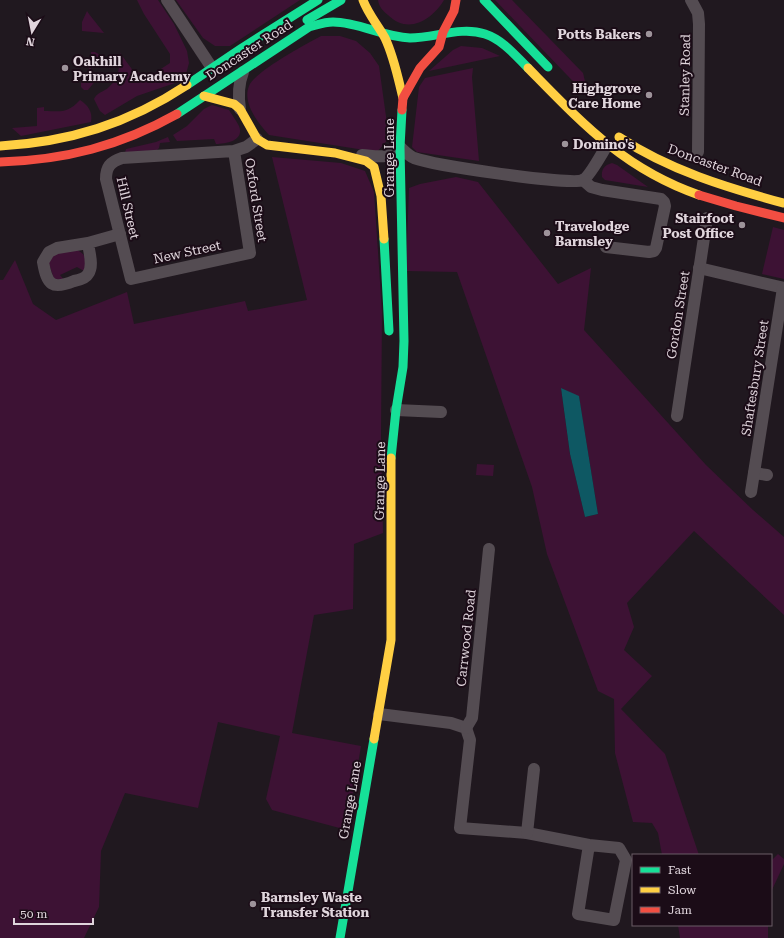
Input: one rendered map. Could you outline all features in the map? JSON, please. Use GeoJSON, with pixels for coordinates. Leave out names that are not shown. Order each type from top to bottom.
{"type":"FeatureCollection","features":[{"type":"Feature","properties":{"kind":"highway","name":"Doncaster Road"},"geometry":{"type":"LineString","coordinates":[[0,146],[44,143],[111,126],[160,102],[318,0]]}},
{"type":"Feature","properties":{"kind":"highway"},"geometry":{"type":"LineString","coordinates":[[264,46],[341,0]]}},
{"type":"Feature","properties":{"kind":"highway"},"geometry":{"type":"LineString","coordinates":[[363,0],[369,16],[382,33],[392,58],[403,98]]}},
{"type":"Feature","properties":{"kind":"highway","name":"Grange Lane"},"geometry":{"type":"LineString","coordinates":[[340,938],[391,640],[391,452],[403,367],[404,341],[400,147],[403,98],[420,68],[439,47],[443,32],[454,11],[456,0]]}},
{"type":"Feature","properties":{"kind":"highway"},"geometry":{"type":"LineString","coordinates":[[484,0],[556,76]]}},
{"type":"Feature","properties":{"kind":"highway","name":"Doncaster Road"},"geometry":{"type":"LineString","coordinates":[[0,162],[40,160],[92,151],[133,136],[181,112],[309,27],[321,22],[340,22],[401,37],[443,32]]}},
{"type":"Feature","properties":{"kind":"highway"},"geometry":{"type":"LineString","coordinates":[[443,32],[474,32],[489,35],[498,40],[517,57],[575,117],[608,145],[640,168],[679,188],[722,203],[784,218]]}},
{"type":"Feature","properties":{"kind":"highway"},"geometry":{"type":"LineString","coordinates":[[231,55],[250,54]]}},
{"type":"Feature","properties":{"kind":"highway"},"geometry":{"type":"LineString","coordinates":[[212,68],[216,72],[222,73],[264,57]]}},
{"type":"Feature","properties":{"kind":"highway"},"geometry":{"type":"LineString","coordinates":[[204,96],[234,104],[240,109],[257,139],[267,146],[334,153],[366,161],[374,167],[381,196],[390,340]]}},
{"type":"Feature","properties":{"kind":"highway","name":"Doncaster Road"},"geometry":{"type":"LineString","coordinates":[[612,131],[640,150],[664,162],[731,188],[784,204]]}},
{"type":"Feature","properties":{"kind":"highway"},"geometry":{"type":"LineString","coordinates":[[391,382],[396,410]]}},
{"type":"Feature","properties":{"kind":"street"},"geometry":{"type":"LineString","coordinates":[[167,0],[212,68]]}},
{"type":"Feature","properties":{"kind":"street","name":"Stanley Road"},"geometry":{"type":"LineString","coordinates":[[691,0],[698,13],[700,24],[698,152]]}},
{"type":"Feature","properties":{"kind":"street"},"geometry":{"type":"LineString","coordinates":[[240,109],[238,90],[244,71]]}},
{"type":"Feature","properties":{"kind":"street"},"geometry":{"type":"LineString","coordinates":[[234,151],[246,147],[257,139]]}},
{"type":"Feature","properties":{"kind":"street"},"geometry":{"type":"LineString","coordinates":[[334,153],[385,157],[394,153],[400,147],[413,158],[448,166],[526,177],[579,181],[583,180],[589,174],[608,145]]}},
{"type":"Feature","properties":{"kind":"street","name":"Hill Street"},"geometry":{"type":"LineString","coordinates":[[131,278],[106,179],[106,171],[108,166],[113,161],[122,158],[234,151]]}},
{"type":"Feature","properties":{"kind":"street","name":"Oxford Street"},"geometry":{"type":"LineString","coordinates":[[234,151],[250,253]]}},
{"type":"Feature","properties":{"kind":"street"},"geometry":{"type":"LineString","coordinates":[[583,180],[591,187],[602,190],[661,199],[664,202],[665,206],[656,248],[654,251],[649,252],[606,247]]}},
{"type":"Feature","properties":{"kind":"street","name":"Gordon Street"},"geometry":{"type":"LineString","coordinates":[[677,416],[707,218]]}},
{"type":"Feature","properties":{"kind":"street"},"geometry":{"type":"LineString","coordinates":[[88,243],[120,234]]}},
{"type":"Feature","properties":{"kind":"street","name":"New Street"},"geometry":{"type":"LineString","coordinates":[[131,278],[250,253]]}},
{"type":"Feature","properties":{"kind":"street"},"geometry":{"type":"LineString","coordinates":[[699,268],[783,288]]}},
{"type":"Feature","properties":{"kind":"street","name":"Shaftesbury Street"},"geometry":{"type":"LineString","coordinates":[[751,492],[783,288]]}},
{"type":"Feature","properties":{"kind":"street"},"geometry":{"type":"LineString","coordinates":[[396,410],[441,412]]}},
{"type":"Feature","properties":{"kind":"street"},"geometry":{"type":"LineString","coordinates":[[754,473],[767,475]]}},
{"type":"Feature","properties":{"kind":"street","name":"Carrwood Road"},"geometry":{"type":"LineString","coordinates":[[489,549],[472,718],[466,728],[470,740],[460,828],[527,833],[619,848],[626,860],[614,920],[578,914],[589,844]]}},
{"type":"Feature","properties":{"kind":"street"},"geometry":{"type":"LineString","coordinates":[[379,714],[450,723],[466,728]]}},
{"type":"Feature","properties":{"kind":"street"},"geometry":{"type":"LineString","coordinates":[[527,833],[534,769]]}},
{"type":"Feature","properties":{"kind":"shaded area"},"geometry":{"type":"Polygon","coordinates":[[[137,0],[158,0],[174,24],[187,51],[189,63],[186,74],[175,83],[137,96],[105,115],[100,111],[94,99],[97,95],[107,89],[115,80],[119,67],[120,53],[134,72],[141,73],[144,80],[170,63],[170,54],[144,14],[137,0]]]}},
{"type":"Feature","properties":{"kind":"shaded area"},"geometry":{"type":"Polygon","coordinates":[[[176,0],[300,0],[230,46],[215,46],[203,38],[176,0]]]}},
{"type":"Feature","properties":{"kind":"shaded area"},"geometry":{"type":"Polygon","coordinates":[[[378,0],[444,0],[433,14],[426,19],[411,24],[404,24],[396,21],[386,13],[379,5],[378,0]]]}},
{"type":"Feature","properties":{"kind":"shaded area"},"geometry":{"type":"Polygon","coordinates":[[[495,0],[512,0],[583,73],[589,98],[495,0]]]}},
{"type":"Feature","properties":{"kind":"shaded area"},"geometry":{"type":"Polygon","coordinates":[[[87,11],[104,33],[82,31],[82,22],[87,11]]]}},
{"type":"Feature","properties":{"kind":"shaded area"},"geometry":{"type":"Polygon","coordinates":[[[321,36],[340,36],[356,41],[370,53],[379,66],[389,138],[377,152],[269,135],[260,125],[249,106],[247,92],[249,86],[260,73],[321,36]]]}},
{"type":"Feature","properties":{"kind":"shaded area"},"geometry":{"type":"Polygon","coordinates":[[[461,46],[482,48],[500,56],[429,71],[453,50],[461,46]]]}},
{"type":"Feature","properties":{"kind":"shaded area"},"geometry":{"type":"Polygon","coordinates":[[[91,52],[95,52],[100,55],[91,63],[91,75],[96,77],[96,80],[88,90],[84,90],[81,87],[81,80],[89,80],[89,63],[91,52]]]}},
{"type":"Feature","properties":{"kind":"shaded area"},"geometry":{"type":"Polygon","coordinates":[[[473,68],[472,77],[479,161],[417,152],[412,147],[419,87],[425,78],[473,68]]]}},
{"type":"Feature","properties":{"kind":"shaded area"},"geometry":{"type":"Polygon","coordinates":[[[80,100],[89,109],[91,122],[21,136],[12,128],[37,126],[37,108],[44,107],[44,111],[64,111],[71,108],[80,100]]]}},
{"type":"Feature","properties":{"kind":"shaded area"},"geometry":{"type":"Polygon","coordinates":[[[212,105],[229,110],[239,126],[240,131],[237,138],[233,141],[220,144],[216,144],[214,139],[177,141],[173,135],[187,126],[204,109],[212,105]]]}},
{"type":"Feature","properties":{"kind":"shaded area"},"geometry":{"type":"Polygon","coordinates":[[[168,137],[170,142],[160,143],[159,148],[156,151],[125,153],[126,149],[156,142],[168,137]]]}},
{"type":"Feature","properties":{"kind":"shaded area"},"geometry":{"type":"Polygon","coordinates":[[[272,157],[341,163],[365,171],[374,192],[382,312],[381,436],[383,533],[354,544],[353,609],[314,615],[292,733],[361,746],[347,830],[272,810],[266,799],[280,736],[218,722],[198,808],[125,793],[101,851],[99,907],[84,938],[0,938],[0,280],[3,280],[15,260],[33,304],[56,320],[127,292],[134,324],[245,301],[248,311],[307,300],[272,157]]]}},
{"type":"Feature","properties":{"kind":"shaded area"},"geometry":{"type":"Polygon","coordinates":[[[612,163],[648,187],[605,180],[602,177],[602,172],[605,166],[612,163]]]}},
{"type":"Feature","properties":{"kind":"shaded area"},"geometry":{"type":"Polygon","coordinates":[[[456,177],[478,182],[558,284],[591,268],[584,330],[706,465],[784,537],[784,615],[694,531],[627,603],[634,627],[624,650],[652,676],[621,709],[665,754],[699,854],[662,854],[658,833],[652,823],[633,822],[615,753],[614,699],[598,691],[547,554],[532,487],[457,272],[406,271],[409,188],[420,184],[456,177]],[[561,388],[570,454],[585,517],[598,514],[579,397],[561,388]]]}},
{"type":"Feature","properties":{"kind":"shaded area"},"geometry":{"type":"Polygon","coordinates":[[[773,227],[784,230],[784,279],[762,274],[773,227]]]}},
{"type":"Feature","properties":{"kind":"shaded area"},"geometry":{"type":"Polygon","coordinates":[[[77,250],[83,254],[86,259],[86,268],[84,271],[77,267],[60,275],[65,281],[54,279],[48,261],[54,254],[77,250]]]}},
{"type":"Feature","properties":{"kind":"shaded area"},"geometry":{"type":"Polygon","coordinates":[[[477,464],[494,465],[493,476],[476,475],[477,464]]]}},
{"type":"Feature","properties":{"kind":"shaded area"},"geometry":{"type":"Polygon","coordinates":[[[778,854],[784,859],[784,864],[772,890],[772,860],[778,854]]]}},
{"type":"Feature","properties":{"kind":"shaded area"},"geometry":{"type":"Polygon","coordinates":[[[678,926],[768,926],[768,938],[680,938],[678,926]]]}},
{"type":"Feature","properties":{"kind":"water"},"geometry":{"type":"Polygon","coordinates":[[[561,388],[579,396],[598,514],[585,517],[570,454],[561,388]]]}},
{"type":"Feature","properties":{"kind":"traffic: fast"},"geometry":{"type":"LineString","coordinates":[[187,85],[318,0]]}},
{"type":"Feature","properties":{"kind":"traffic: fast"},"geometry":{"type":"LineString","coordinates":[[307,20],[341,0]]}},
{"type":"Feature","properties":{"kind":"traffic: fast"},"geometry":{"type":"LineString","coordinates":[[484,0],[548,67]]}},
{"type":"Feature","properties":{"kind":"traffic: fast"},"geometry":{"type":"LineString","coordinates":[[177,114],[309,27],[327,22],[352,24],[390,35],[410,38],[467,31],[485,34],[508,48],[528,68]]}},
{"type":"Feature","properties":{"kind":"traffic: fast"},"geometry":{"type":"LineString","coordinates":[[391,458],[396,410],[403,367],[404,341],[400,147],[402,110]]}},
{"type":"Feature","properties":{"kind":"traffic: fast"},"geometry":{"type":"LineString","coordinates":[[384,239],[389,331]]}},
{"type":"Feature","properties":{"kind":"traffic: fast"},"geometry":{"type":"LineString","coordinates":[[340,938],[374,739]]}},
{"type":"Feature","properties":{"kind":"traffic: slow"},"geometry":{"type":"LineString","coordinates":[[363,0],[388,45],[396,68],[403,98]]}},
{"type":"Feature","properties":{"kind":"traffic: slow"},"geometry":{"type":"LineString","coordinates":[[528,68],[586,125],[626,158],[648,172],[699,195]]}},
{"type":"Feature","properties":{"kind":"traffic: slow"},"geometry":{"type":"LineString","coordinates":[[0,146],[50,140],[97,129],[143,110],[165,99],[187,85]]}},
{"type":"Feature","properties":{"kind":"traffic: slow"},"geometry":{"type":"LineString","coordinates":[[204,96],[234,104],[240,109],[257,139],[267,145],[335,153],[366,161],[374,167],[381,196],[384,239]]}},
{"type":"Feature","properties":{"kind":"traffic: slow"},"geometry":{"type":"LineString","coordinates":[[619,137],[638,149],[678,168],[719,184],[783,203]]}},
{"type":"Feature","properties":{"kind":"traffic: slow"},"geometry":{"type":"LineString","coordinates":[[374,739],[391,640],[391,458]]}},
{"type":"Feature","properties":{"kind":"traffic: jam"},"geometry":{"type":"LineString","coordinates":[[402,110],[403,98],[420,68],[439,47],[443,32],[454,11],[456,0]]}},
{"type":"Feature","properties":{"kind":"traffic: jam"},"geometry":{"type":"LineString","coordinates":[[0,162],[47,158],[92,149],[134,135],[177,114]]}},
{"type":"Feature","properties":{"kind":"traffic: jam"},"geometry":{"type":"LineString","coordinates":[[699,195],[784,218]]}},
{"type":"Feature","properties":{"kind":"place","name":"Potts Bakers"},"geometry":{"type":"Point","coordinates":[649,34]}},
{"type":"Feature","properties":{"kind":"place","name":"Oakhill Primary Academy"},"geometry":{"type":"Point","coordinates":[65,68]}},
{"type":"Feature","properties":{"kind":"place","name":"Highgrove Care Home"},"geometry":{"type":"Point","coordinates":[649,95]}},
{"type":"Feature","properties":{"kind":"place","name":"Domino's"},"geometry":{"type":"Point","coordinates":[565,144]}},
{"type":"Feature","properties":{"kind":"place","name":"Stairfoot Post Office"},"geometry":{"type":"Point","coordinates":[742,225]}},
{"type":"Feature","properties":{"kind":"place","name":"Travelodge Barnsley"},"geometry":{"type":"Point","coordinates":[547,233]}},
{"type":"Feature","properties":{"kind":"place","name":"Barnsley Waste Transfer Station"},"geometry":{"type":"Point","coordinates":[253,904]}}]}
